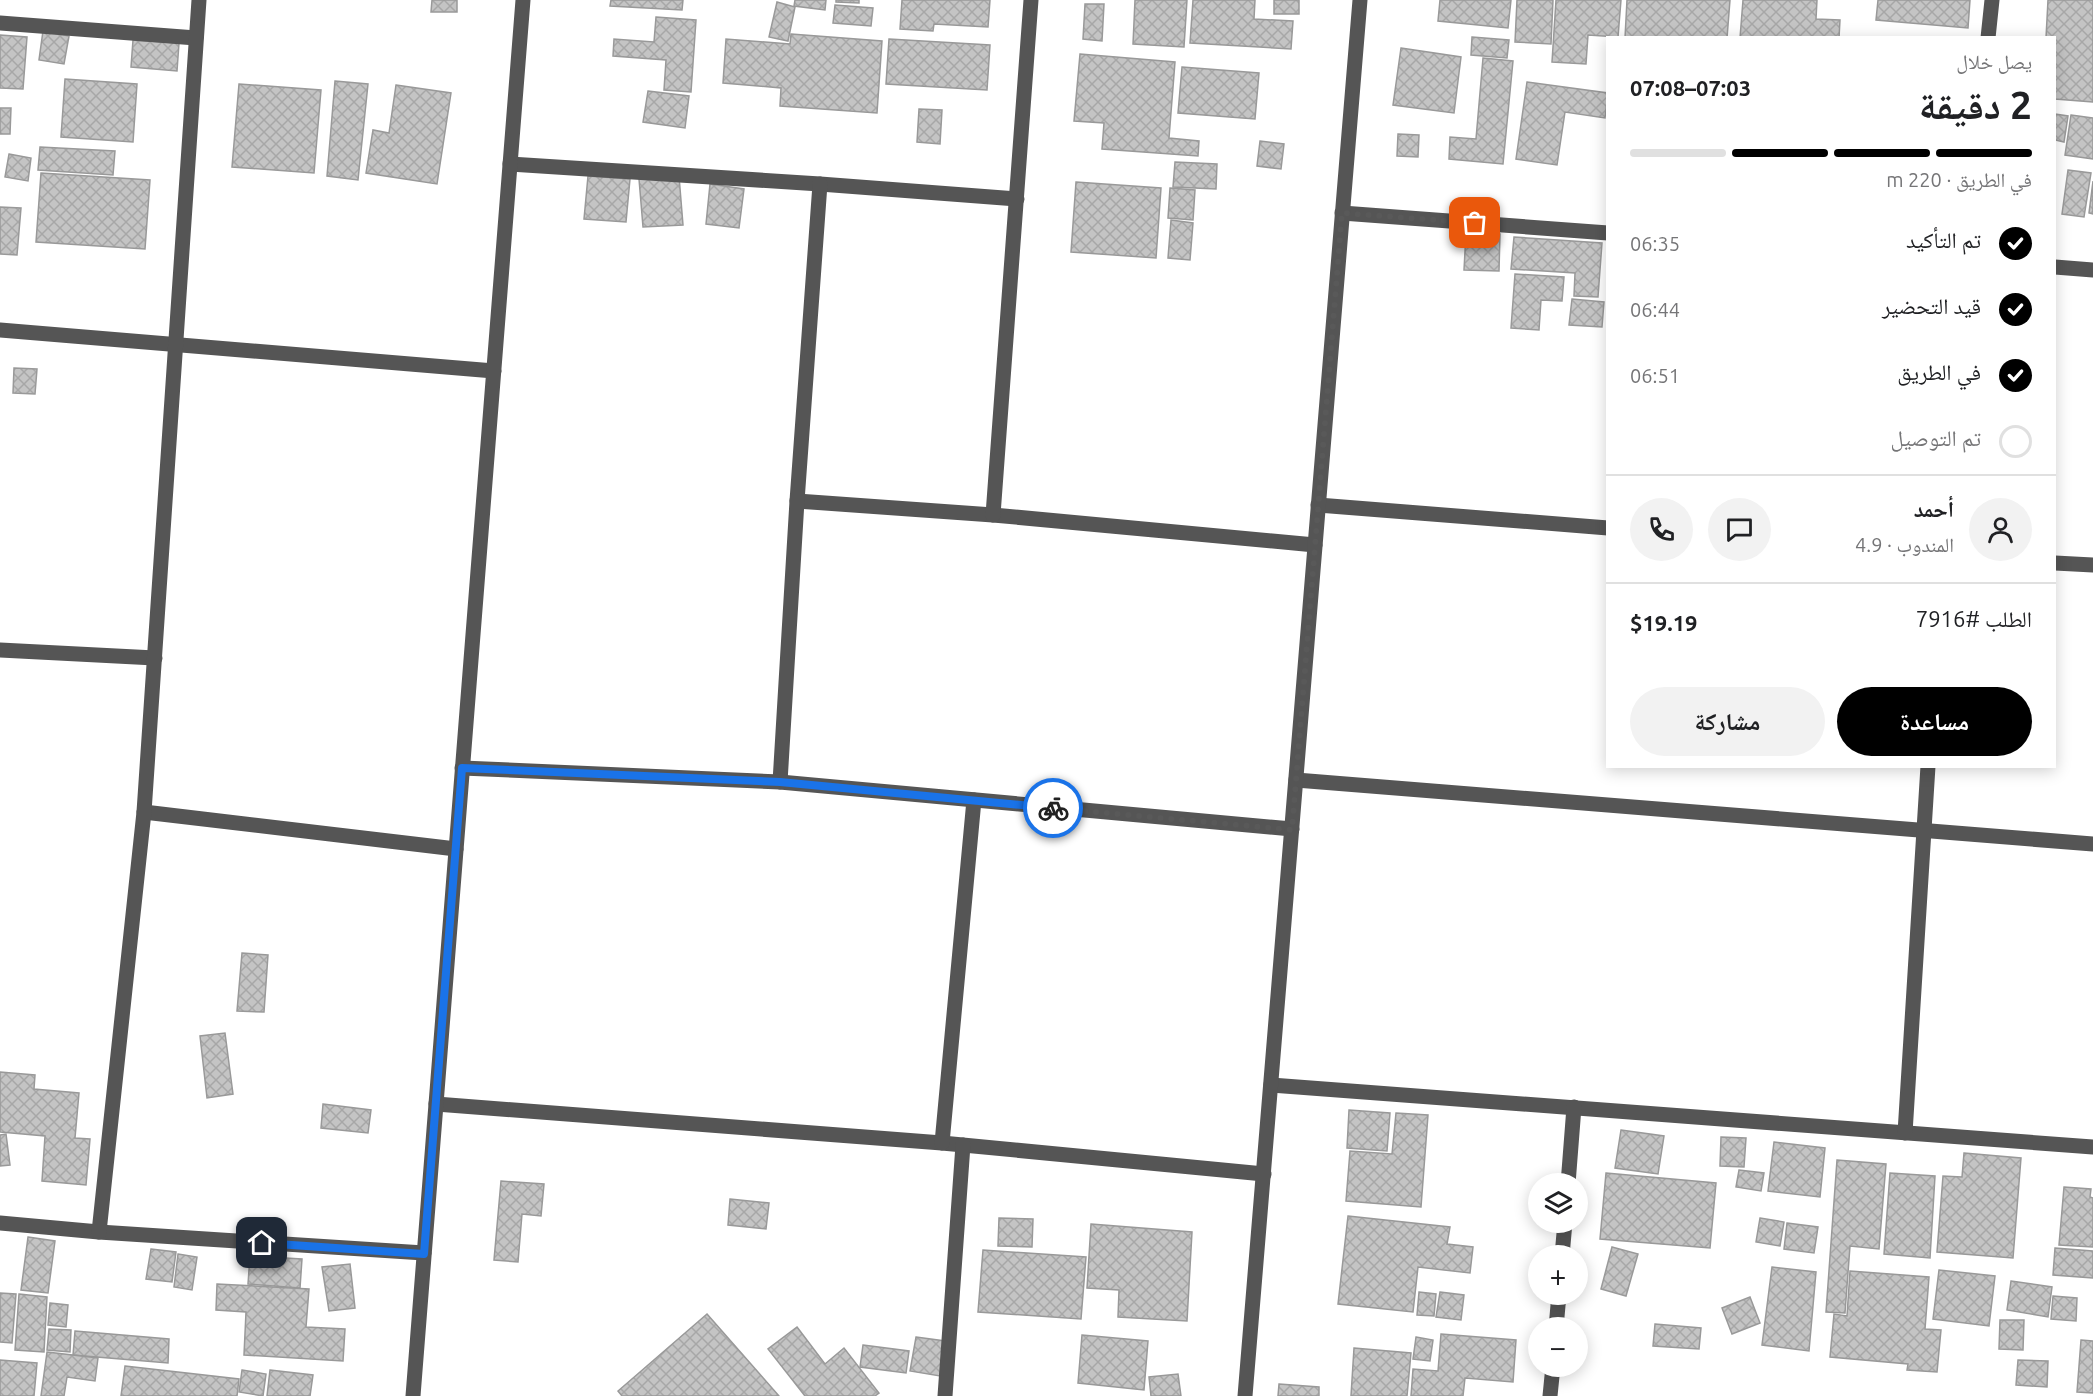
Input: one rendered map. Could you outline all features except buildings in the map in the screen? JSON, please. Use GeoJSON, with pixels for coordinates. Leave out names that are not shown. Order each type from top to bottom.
{"type":"FeatureCollection","features":[{"type":"Feature","properties":{"kind":"street"},"geometry":{"type":"LineString","coordinates":[[99,1232],[144,812],[199,0]]}},
{"type":"Feature","properties":{"kind":"street"},"geometry":{"type":"LineString","coordinates":[[413,1396],[523,0]]}},
{"type":"Feature","properties":{"kind":"street"},"geometry":{"type":"LineString","coordinates":[[993,515],[1031,0]]}},
{"type":"Feature","properties":{"kind":"street"},"geometry":{"type":"LineString","coordinates":[[1245,1396],[1360,0]]}},
{"type":"Feature","properties":{"kind":"street"},"geometry":{"type":"LineString","coordinates":[[1988,36],[1992,0]]}},
{"type":"Feature","properties":{"kind":"street"},"geometry":{"type":"LineString","coordinates":[[0,23],[196,38]]}},
{"type":"Feature","properties":{"kind":"street"},"geometry":{"type":"LineString","coordinates":[[510,164],[1017,199]]}},
{"type":"Feature","properties":{"kind":"street"},"geometry":{"type":"LineString","coordinates":[[780,782],[820,184]]}},
{"type":"Feature","properties":{"kind":"street"},"geometry":{"type":"LineString","coordinates":[[1342,213],[1606,233]]}},
{"type":"Feature","properties":{"kind":"street"},"geometry":{"type":"LineString","coordinates":[[2056,267],[2093,270]]}},
{"type":"Feature","properties":{"kind":"street"},"geometry":{"type":"LineString","coordinates":[[0,330],[494,371]]}},
{"type":"Feature","properties":{"kind":"street"},"geometry":{"type":"LineString","coordinates":[[797,501],[993,515],[1315,546]]}},
{"type":"Feature","properties":{"kind":"street"},"geometry":{"type":"LineString","coordinates":[[1318,505],[1606,528]]}},
{"type":"Feature","properties":{"kind":"street"},"geometry":{"type":"LineString","coordinates":[[2056,563],[2093,565]]}},
{"type":"Feature","properties":{"kind":"street"},"geometry":{"type":"LineString","coordinates":[[0,650],[155,658]]}},
{"type":"Feature","properties":{"kind":"street"},"geometry":{"type":"LineString","coordinates":[[462,768],[780,782],[1292,830]]}},
{"type":"Feature","properties":{"kind":"street"},"geometry":{"type":"LineString","coordinates":[[1905,1133],[1928,768]]}},
{"type":"Feature","properties":{"kind":"street"},"geometry":{"type":"LineString","coordinates":[[1296,780],[2093,844]]}},
{"type":"Feature","properties":{"kind":"street"},"geometry":{"type":"LineString","coordinates":[[942,1143],[974,800]]}},
{"type":"Feature","properties":{"kind":"street"},"geometry":{"type":"LineString","coordinates":[[144,812],[456,849]]}},
{"type":"Feature","properties":{"kind":"street"},"geometry":{"type":"LineString","coordinates":[[1271,1085],[2093,1147]]}},
{"type":"Feature","properties":{"kind":"street"},"geometry":{"type":"LineString","coordinates":[[436,1104],[942,1143],[1264,1174]]}},
{"type":"Feature","properties":{"kind":"street"},"geometry":{"type":"LineString","coordinates":[[1569,1173],[1574,1107]]}},
{"type":"Feature","properties":{"kind":"street"},"geometry":{"type":"LineString","coordinates":[[945,1396],[963,1145]]}},
{"type":"Feature","properties":{"kind":"street"},"geometry":{"type":"LineString","coordinates":[[0,1223],[424,1254]]}},
{"type":"Feature","properties":{"kind":"street"},"geometry":{"type":"LineString","coordinates":[[1550,1396],[1552,1377]]}},
{"type":"Feature","properties":{"kind":"way so far"},"geometry":{"type":"LineString","coordinates":[[1053,808],[1292,830],[1342,213],[1475,223]]}},
{"type":"Feature","properties":{"kind":"route"},"geometry":{"type":"LineString","coordinates":[[262,1243],[424,1254],[462,768],[780,782],[1053,808]]}}]}
